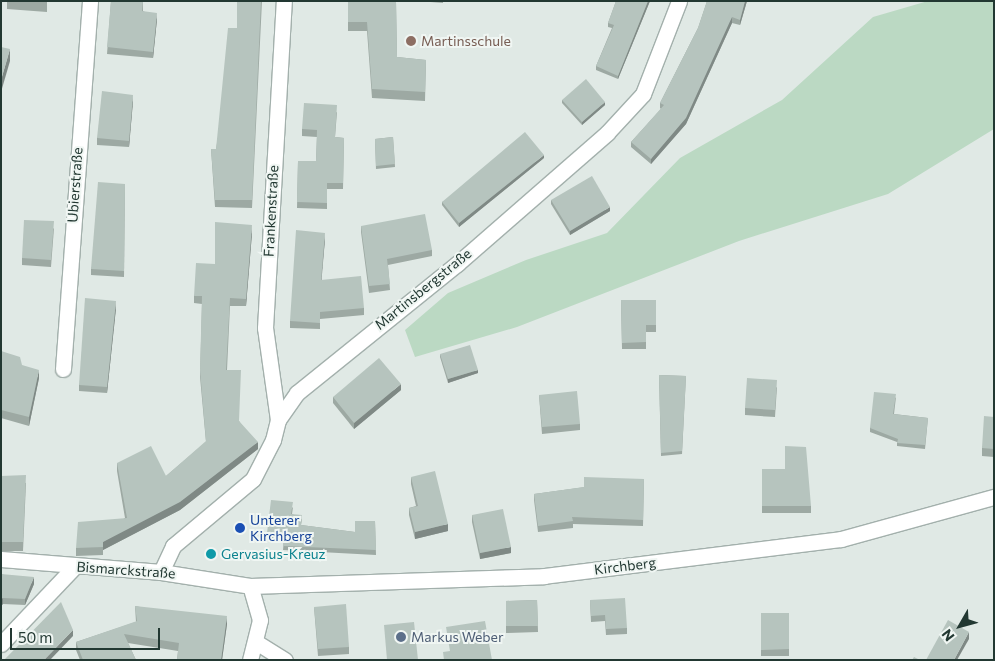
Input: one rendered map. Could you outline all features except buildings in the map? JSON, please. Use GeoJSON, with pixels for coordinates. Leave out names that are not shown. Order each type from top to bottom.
{"type":"FeatureCollection","features":[{"type":"Feature","properties":{"kind":"street","name":"Ubierstraße"},"geometry":{"type":"LineString","coordinates":[[63,369],[90,1]]}},
{"type":"Feature","properties":{"kind":"street","name":"Frankenstraße"},"geometry":{"type":"LineString","coordinates":[[278,420],[265,328],[284,1]]}},
{"type":"Feature","properties":{"kind":"street","name":"Martinsbergstraße"},"geometry":{"type":"LineString","coordinates":[[161,572],[173,546],[253,479],[274,440],[278,420],[297,393],[319,373],[457,264],[608,133],[643,94],[679,1]]}},
{"type":"Feature","properties":{"kind":"street","name":"Kirchberg"},"geometry":{"type":"LineString","coordinates":[[250,586],[544,576],[841,539],[994,497]]}},
{"type":"Feature","properties":{"kind":"street","name":"Bismarckstraße"},"geometry":{"type":"LineString","coordinates":[[1,559],[161,572],[250,586]]}},
{"type":"Feature","properties":{"kind":"street"},"geometry":{"type":"LineString","coordinates":[[1,644],[75,566]]}},
{"type":"Feature","properties":{"kind":"street"},"geometry":{"type":"LineString","coordinates":[[250,586],[260,620],[250,660]]}},
{"type":"Feature","properties":{"kind":"street"},"geometry":{"type":"LineString","coordinates":[[256,642],[285,660]]}},
{"type":"Feature","properties":{"kind":"green space"},"geometry":{"type":"Polygon","coordinates":[[[928,1],[994,1],[994,129],[888,194],[739,241],[517,327],[415,357],[405,330],[448,293],[526,260],[607,233],[680,158],[782,100],[873,17],[928,1]]]}},
{"type":"Feature","properties":{"kind":"place","name":"Martinsschule"},"geometry":{"type":"Point","coordinates":[411,41]}},
{"type":"Feature","properties":{"kind":"place","name":"Unterer Kirchberg"},"geometry":{"type":"Point","coordinates":[240,528]}},
{"type":"Feature","properties":{"kind":"place","name":"Gervasius-Kreuz"},"geometry":{"type":"Point","coordinates":[211,554]}},
{"type":"Feature","properties":{"kind":"place","name":"Markus Weber"},"geometry":{"type":"Point","coordinates":[401,637]}}]}
